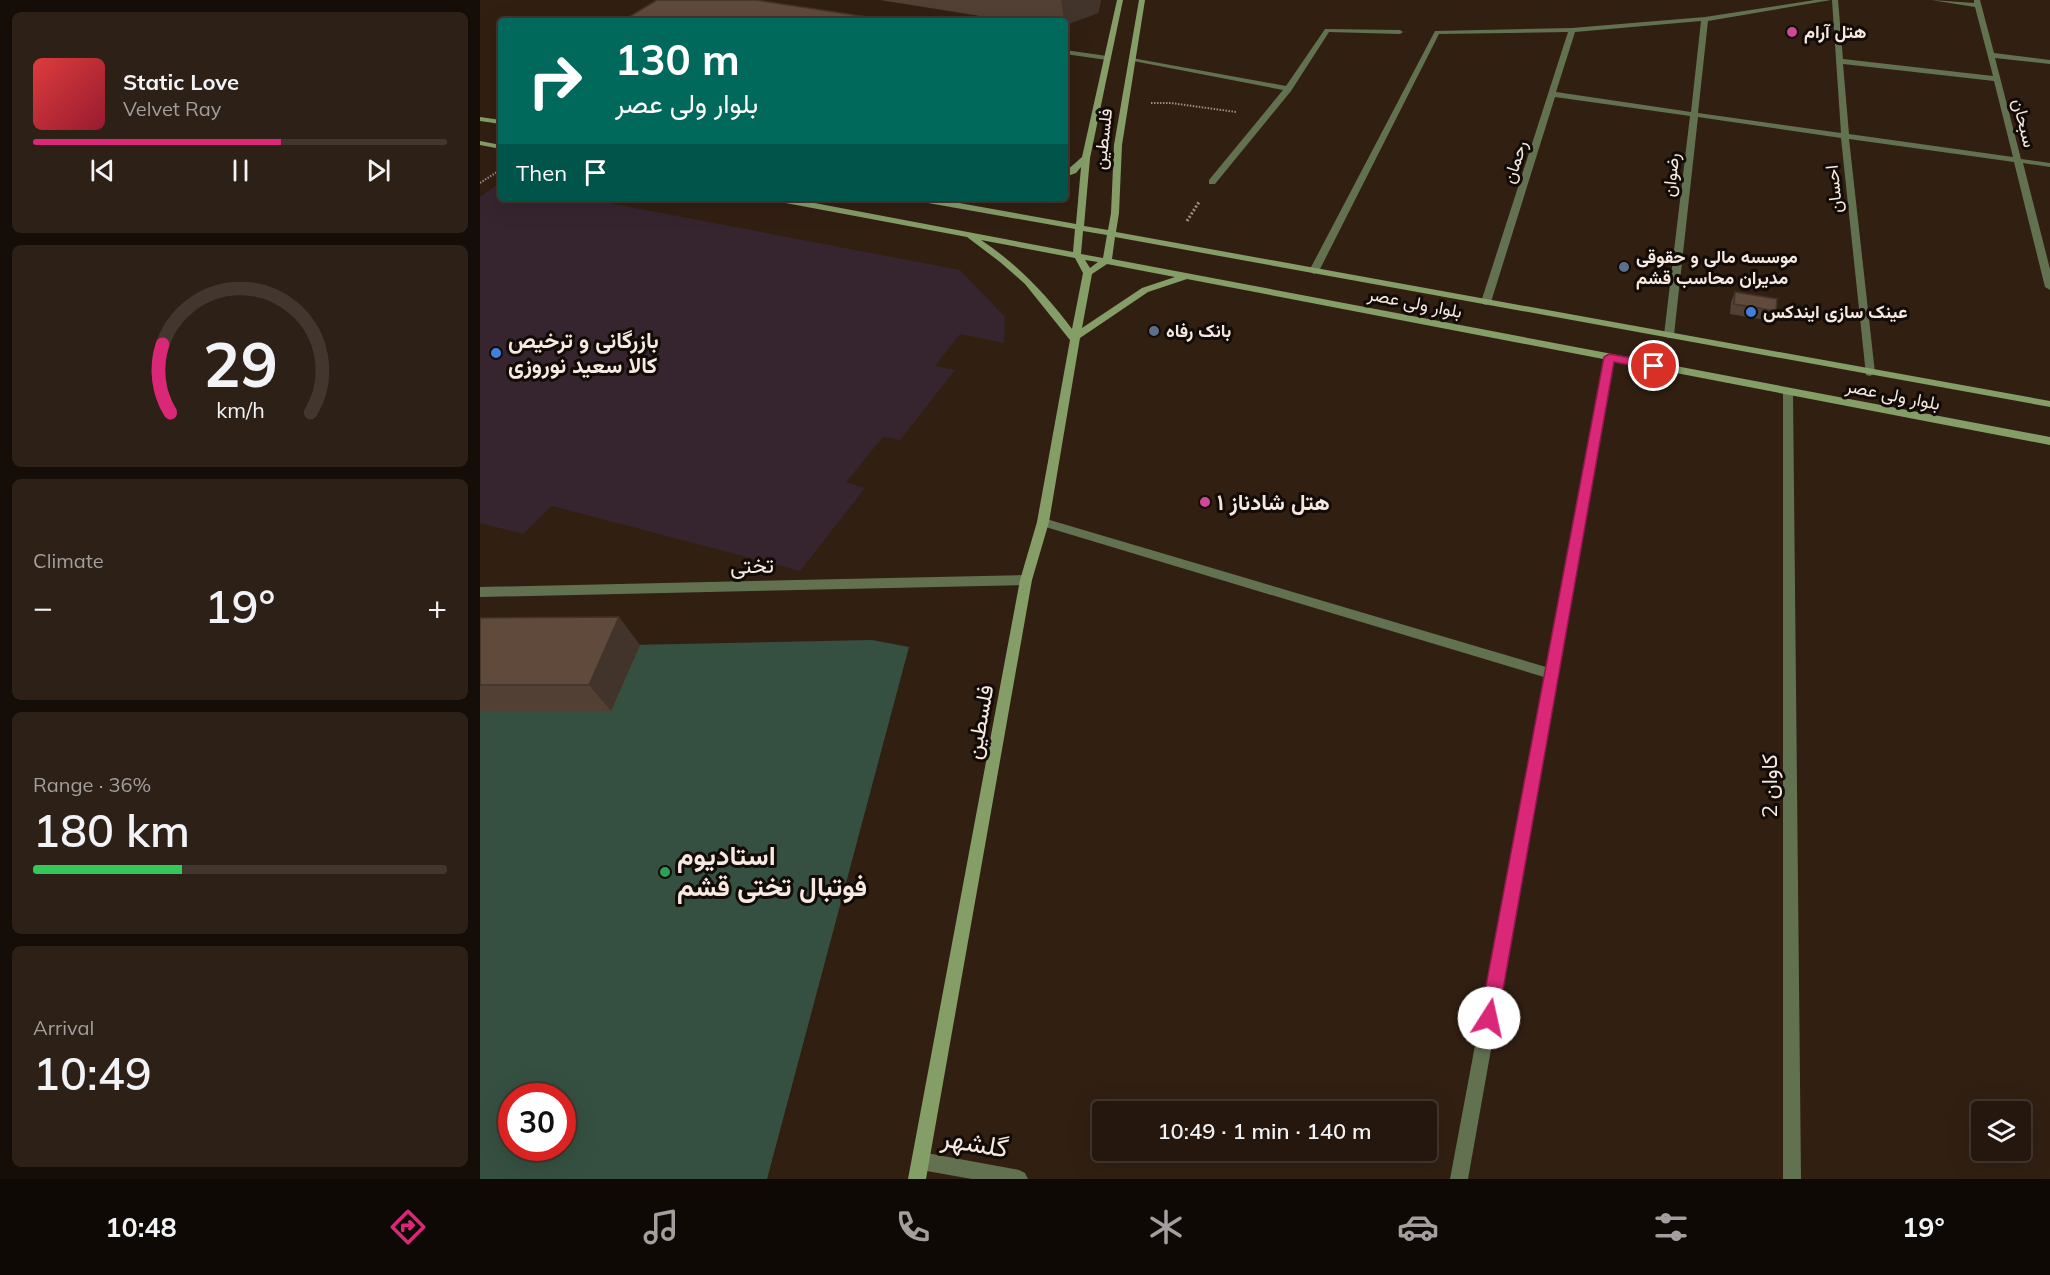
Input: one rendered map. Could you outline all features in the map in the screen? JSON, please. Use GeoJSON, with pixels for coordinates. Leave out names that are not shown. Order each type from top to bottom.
{"type":"FeatureCollection","features":[{"type":"Feature","properties":{"kind":"main road","name":"فلسطین"},"geometry":{"type":"LineString","coordinates":[[1077,254],[1086,158],[1120,0]]}},
{"type":"Feature","properties":{"kind":"main road","name":"فلسطین"},"geometry":{"type":"LineString","coordinates":[[1107,260],[1113,234],[1118,145],[1142,0]]}},
{"type":"Feature","properties":{"kind":"main road"},"geometry":{"type":"LineString","coordinates":[[480,119],[498,122]]}},
{"type":"Feature","properties":{"kind":"main road"},"geometry":{"type":"LineString","coordinates":[[480,143],[498,146]]}},
{"type":"Feature","properties":{"kind":"main road"},"geometry":{"type":"LineString","coordinates":[[1068,174],[1086,158]]}},
{"type":"Feature","properties":{"kind":"main road","name":"بلوار ولی عصر"},"geometry":{"type":"LineString","coordinates":[[791,201],[2050,441]]}},
{"type":"Feature","properties":{"kind":"main road","name":"بلوار ولی عصر"},"geometry":{"type":"LineString","coordinates":[[933,201],[1079,230],[1113,234],[2050,404]]}},
{"type":"Feature","properties":{"kind":"main road"},"geometry":{"type":"LineString","coordinates":[[966,234],[1008,261],[1035,287],[1074,338],[1145,290],[1189,276]]}},
{"type":"Feature","properties":{"kind":"main road"},"geometry":{"type":"LineString","coordinates":[[1077,254],[1088,273],[1107,260]]}},
{"type":"Feature","properties":{"kind":"main road","name":"فلسطین"},"geometry":{"type":"LineString","coordinates":[[917,1179],[1026,580],[1043,522],[1074,338],[1088,273]]}},
{"type":"Feature","properties":{"kind":"street"},"geometry":{"type":"LineString","coordinates":[[1314,271],[1437,32],[1572,30],[1705,19],[1828,0]]}},
{"type":"Feature","properties":{"kind":"street","name":"احسان"},"geometry":{"type":"LineString","coordinates":[[1835,0],[1845,135],[1870,373]]}},
{"type":"Feature","properties":{"kind":"street"},"geometry":{"type":"LineString","coordinates":[[1935,0],[1978,2]]}},
{"type":"Feature","properties":{"kind":"street","name":"سبحان"},"geometry":{"type":"LineString","coordinates":[[1978,2],[2050,287]]}},
{"type":"Feature","properties":{"kind":"street","name":"رضوان"},"geometry":{"type":"LineString","coordinates":[[1669,335],[1705,19]]}},
{"type":"Feature","properties":{"kind":"street"},"geometry":{"type":"LineString","coordinates":[[1212,182],[1288,89],[1327,30],[1400,32]]}},
{"type":"Feature","properties":{"kind":"street","name":"رحمان"},"geometry":{"type":"LineString","coordinates":[[1486,302],[1572,30]]}},
{"type":"Feature","properties":{"kind":"street"},"geometry":{"type":"LineString","coordinates":[[1068,52],[1107,58]]}},
{"type":"Feature","properties":{"kind":"street"},"geometry":{"type":"LineString","coordinates":[[1991,55],[2050,62]]}},
{"type":"Feature","properties":{"kind":"street"},"geometry":{"type":"LineString","coordinates":[[1132,60],[1288,89]]}},
{"type":"Feature","properties":{"kind":"street"},"geometry":{"type":"LineString","coordinates":[[1839,61],[1997,80]]}},
{"type":"Feature","properties":{"kind":"street"},"geometry":{"type":"LineString","coordinates":[[1552,94],[2050,165]]}},
{"type":"Feature","properties":{"kind":"street"},"geometry":{"type":"LineString","coordinates":[[1459,1179],[1553,674],[1609,357]]}},
{"type":"Feature","properties":{"kind":"street","name":"کاوان 2"},"geometry":{"type":"LineString","coordinates":[[1788,392],[1792,1179]]}},
{"type":"Feature","properties":{"kind":"street"},"geometry":{"type":"LineString","coordinates":[[1043,522],[1553,674]]}},
{"type":"Feature","properties":{"kind":"street","name":"تختی"},"geometry":{"type":"LineString","coordinates":[[480,591],[1026,580]]}},
{"type":"Feature","properties":{"kind":"street","name":"گلشهر"},"geometry":{"type":"LineString","coordinates":[[921,1161],[1019,1179]]}},
{"type":"Feature","properties":{"kind":"path"},"geometry":{"type":"LineString","coordinates":[[1125,104],[1171,103],[1266,116]]}},
{"type":"Feature","properties":{"kind":"path"},"geometry":{"type":"LineString","coordinates":[[480,183],[498,171]]}},
{"type":"Feature","properties":{"kind":"shaded area"},"geometry":{"type":"Polygon","coordinates":[[[498,184],[498,201],[599,201],[960,270],[1005,317],[1004,343],[960,334],[935,366],[955,370],[900,440],[883,437],[846,482],[865,488],[800,571],[552,506],[523,534],[480,523],[480,197],[498,184]]]}},
{"type":"Feature","properties":{"kind":"green space","name":"استادیوم فوتبال تختی قشم"},"geometry":{"type":"Polygon","coordinates":[[[872,640],[909,647],[767,1179],[480,1179],[480,648],[872,640]]]}},
{"type":"Feature","properties":{"kind":"building"},"geometry":{"type":"Polygon","coordinates":[[[657,0],[756,0],[874,18],[627,18],[657,0]]]}},
{"type":"Feature","properties":{"kind":"building"},"geometry":{"type":"Polygon","coordinates":[[[1735,292],[1777,299],[1776,311],[1734,304],[1735,292]]]}},
{"type":"Feature","properties":{"kind":"building"},"geometry":{"type":"Polygon","coordinates":[[[619,617],[589,685],[480,685],[480,618],[619,617]]]}},
{"type":"Feature","properties":{"kind":"place","name":"هتل آرام"},"geometry":{"type":"Point","coordinates":[1792,32]}},
{"type":"Feature","properties":{"kind":"place","name":"موسسه مالی و حقوقی مدیران محاسب قشم"},"geometry":{"type":"Point","coordinates":[1624,267]}},
{"type":"Feature","properties":{"kind":"place","name":"عینک سازی ایندکس"},"geometry":{"type":"Point","coordinates":[1751,312]}},
{"type":"Feature","properties":{"kind":"place","name":"بانک رفاه"},"geometry":{"type":"Point","coordinates":[1154,331]}},
{"type":"Feature","properties":{"kind":"place","name":"بازرگانی و ترخیص کالا سعید نوروزی"},"geometry":{"type":"Point","coordinates":[496,353]}},
{"type":"Feature","properties":{"kind":"place","name":"هتل شادناز ۱"},"geometry":{"type":"Point","coordinates":[1205,502]}},
{"type":"Feature","properties":{"kind":"place","name":"استادیوم فوتبال تختی قشم"},"geometry":{"type":"Point","coordinates":[665,872]}},
{"type":"Feature","properties":{"kind":"route"},"geometry":{"type":"LineString","coordinates":[[1489,1018],[1609,357],[1654,366]]}}]}
